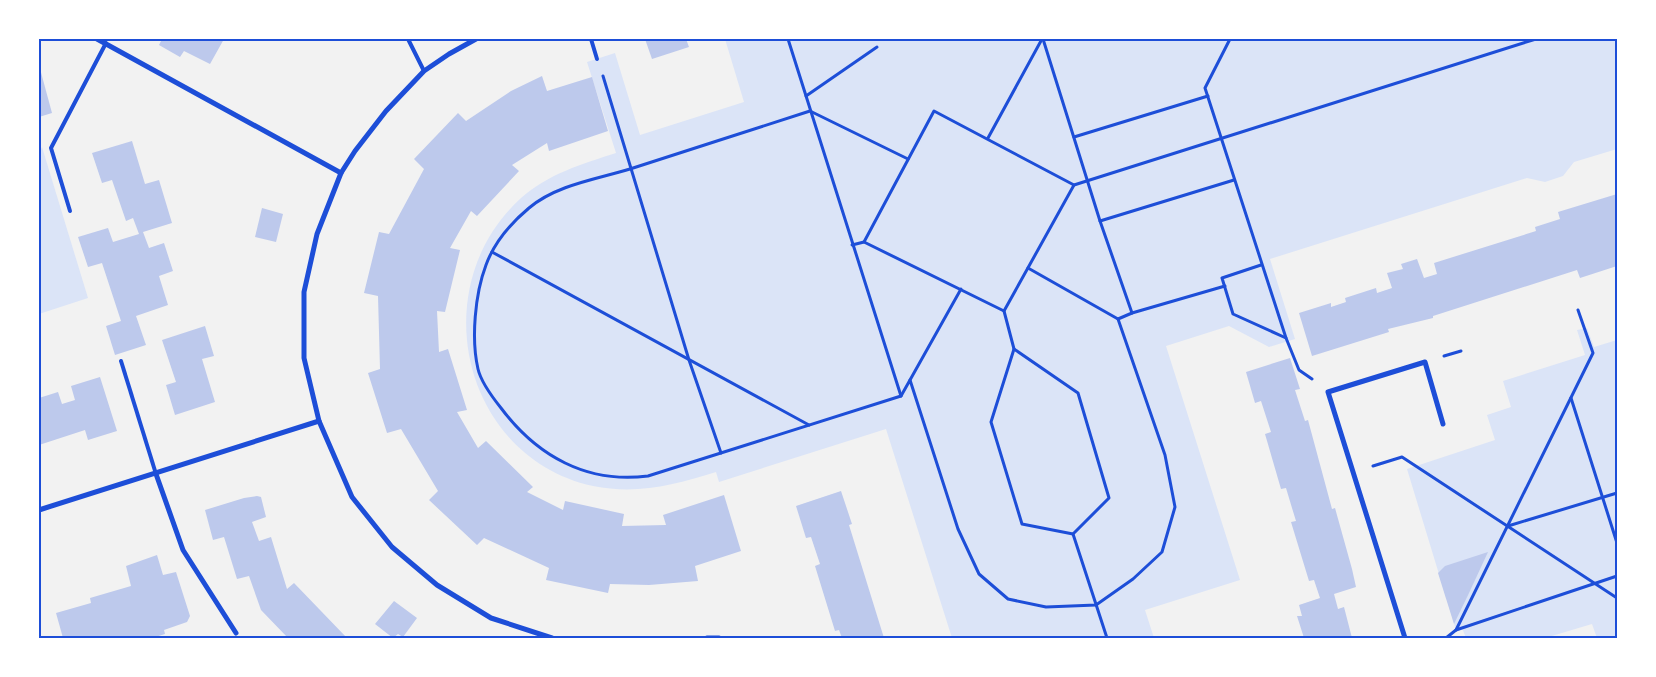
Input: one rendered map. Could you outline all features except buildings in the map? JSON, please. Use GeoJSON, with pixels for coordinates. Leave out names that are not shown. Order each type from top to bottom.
{"type":"FeatureCollection","features":[{"type":"Feature","properties":{"kind":"street"},"geometry":{"type":"LineString","coordinates":[[98,39],[341,173]]}},
{"type":"Feature","properties":{"kind":"street"},"geometry":{"type":"LineString","coordinates":[[476,39],[449,54],[424,72],[386,111],[355,150],[341,173],[318,234],[304,292],[304,358],[319,421],[352,497],[392,547],[437,585],[491,618],[552,638]]}},
{"type":"Feature","properties":{"kind":"street"},"geometry":{"type":"LineString","coordinates":[[1405,638],[1328,392],[1425,362],[1443,424]]}},
{"type":"Feature","properties":{"kind":"street"},"geometry":{"type":"LineString","coordinates":[[39,510],[319,421]]}},
{"type":"Feature","properties":{"kind":"street"},"geometry":{"type":"LineString","coordinates":[[156,474],[183,550],[236,633]]}},
{"type":"Feature","properties":{"kind":"street"},"geometry":{"type":"LineString","coordinates":[[707,638],[719,638]]}},
{"type":"Feature","properties":{"kind":"lane"},"geometry":{"type":"LineString","coordinates":[[408,39],[424,72]]}},
{"type":"Feature","properties":{"kind":"lane"},"geometry":{"type":"LineString","coordinates":[[591,39],[597,59]]}},
{"type":"Feature","properties":{"kind":"lane"},"geometry":{"type":"LineString","coordinates":[[70,211],[51,148],[106,43]]}},
{"type":"Feature","properties":{"kind":"lane"},"geometry":{"type":"LineString","coordinates":[[121,361],[156,474]]}},
{"type":"Feature","properties":{"kind":"path"},"geometry":{"type":"LineString","coordinates":[[788,39],[901,396]]}},
{"type":"Feature","properties":{"kind":"path"},"geometry":{"type":"LineString","coordinates":[[1042,39],[1100,221],[1132,313]]}},
{"type":"Feature","properties":{"kind":"path"},"geometry":{"type":"LineString","coordinates":[[988,138],[1042,39]]}},
{"type":"Feature","properties":{"kind":"path"},"geometry":{"type":"LineString","coordinates":[[1230,39],[1205,88],[1286,338],[1299,370],[1328,392]]}},
{"type":"Feature","properties":{"kind":"path"},"geometry":{"type":"LineString","coordinates":[[1073,534],[1022,524],[991,422],[1014,349],[1004,311],[1074,185],[1088,179],[1536,39]]}},
{"type":"Feature","properties":{"kind":"path"},"geometry":{"type":"LineString","coordinates":[[806,96],[877,47]]}},
{"type":"Feature","properties":{"kind":"path"},"geometry":{"type":"LineString","coordinates":[[597,59],[689,360],[721,453]]}},
{"type":"Feature","properties":{"kind":"path"},"geometry":{"type":"LineString","coordinates":[[1074,137],[1208,96]]}},
{"type":"Feature","properties":{"kind":"path"},"geometry":{"type":"LineString","coordinates":[[908,160],[810,110],[543,197],[514,222],[492,252],[485,266],[474,325],[474,345],[479,371],[495,400],[533,444],[548,455],[585,470],[607,475],[635,477],[721,453],[901,396],[961,289]]}},
{"type":"Feature","properties":{"kind":"path"},"geometry":{"type":"LineString","coordinates":[[864,242],[934,110],[1074,185]]}},
{"type":"Feature","properties":{"kind":"path"},"geometry":{"type":"LineString","coordinates":[[1100,221],[1234,180]]}},
{"type":"Feature","properties":{"kind":"path"},"geometry":{"type":"LineString","coordinates":[[852,245],[864,242],[1004,311]]}},
{"type":"Feature","properties":{"kind":"path"},"geometry":{"type":"LineString","coordinates":[[492,252],[810,425]]}},
{"type":"Feature","properties":{"kind":"path"},"geometry":{"type":"LineString","coordinates":[[1262,265],[1222,278],[1233,314],[1286,338]]}},
{"type":"Feature","properties":{"kind":"path"},"geometry":{"type":"LineString","coordinates":[[910,380],[958,529],[979,574],[1008,599],[1046,607],[1096,605],[1133,579],[1162,552],[1175,507],[1165,455],[1118,319],[1028,268]]}},
{"type":"Feature","properties":{"kind":"path"},"geometry":{"type":"LineString","coordinates":[[1118,319],[1132,313],[1225,286]]}},
{"type":"Feature","properties":{"kind":"path"},"geometry":{"type":"LineString","coordinates":[[1456,630],[1593,353],[1578,310]]}},
{"type":"Feature","properties":{"kind":"path"},"geometry":{"type":"LineString","coordinates":[[1014,349],[1078,393],[1109,498],[1073,534]]}},
{"type":"Feature","properties":{"kind":"path"},"geometry":{"type":"LineString","coordinates":[[1571,398],[1617,543]]}},
{"type":"Feature","properties":{"kind":"path"},"geometry":{"type":"LineString","coordinates":[[1352,472],[1402,457],[1617,598]]}},
{"type":"Feature","properties":{"kind":"path"},"geometry":{"type":"LineString","coordinates":[[1508,526],[1617,493]]}},
{"type":"Feature","properties":{"kind":"path"},"geometry":{"type":"LineString","coordinates":[[1073,534],[1107,638]]}},
{"type":"Feature","properties":{"kind":"path"},"geometry":{"type":"LineString","coordinates":[[1446,638],[1456,630],[1617,576]]}},
{"type":"Feature","properties":{"kind":"shaded area"},"geometry":{"type":"Polygon","coordinates":[[[725,39],[1617,39],[1617,149],[1574,162],[1563,176],[1545,182],[1527,178],[1270,259],[1295,339],[1269,347],[1229,326],[1166,346],[1240,580],[1145,610],[1154,638],[952,638],[886,429],[719,482],[716,472],[670,485],[640,489],[609,489],[593,486],[548,469],[513,441],[487,406],[471,364],[466,321],[472,276],[491,235],[521,198],[542,182],[591,161],[616,153],[587,62],[615,53],[640,135],[744,102],[725,39]]]}},
{"type":"Feature","properties":{"kind":"shaded area"},"geometry":{"type":"Polygon","coordinates":[[[42,147],[88,298],[39,314],[39,153],[42,147]]]}},
{"type":"Feature","properties":{"kind":"shaded area"},"geometry":{"type":"Polygon","coordinates":[[[1587,328],[1594,347],[1617,340],[1617,638],[1597,638],[1592,624],[1545,638],[1466,638],[1462,628],[1456,630],[1407,469],[1495,440],[1487,415],[1511,407],[1503,381],[1585,355],[1577,330],[1587,328]]]}}]}
